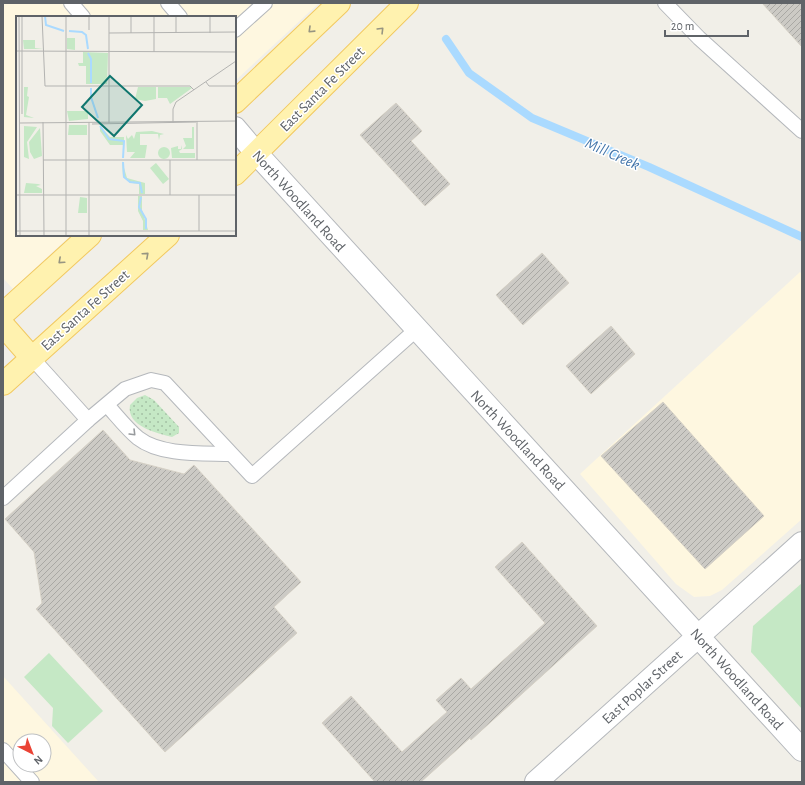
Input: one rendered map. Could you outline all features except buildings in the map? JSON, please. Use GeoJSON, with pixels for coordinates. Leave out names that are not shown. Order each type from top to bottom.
{"type":"FeatureCollection","features":[{"type":"Feature","properties":{"kind":"main road"},"geometry":{"type":"LineString","coordinates":[[236,101],[339,3]]}},
{"type":"Feature","properties":{"kind":"main road","name":"East Santa Fe Street"},"geometry":{"type":"LineString","coordinates":[[236,173],[407,3]]}},
{"type":"Feature","properties":{"kind":"main road"},"geometry":{"type":"LineString","coordinates":[[3,314],[89,236]]}},
{"type":"Feature","properties":{"kind":"main road","name":"East Santa Fe Street"},"geometry":{"type":"LineString","coordinates":[[3,384],[167,236]]}},
{"type":"Feature","properties":{"kind":"main road"},"geometry":{"type":"LineString","coordinates":[[3,325],[32,358]]}},
{"type":"Feature","properties":{"kind":"street","name":"North Woodland Road"},"geometry":{"type":"LineString","coordinates":[[236,129],[256,154],[802,750]]}},
{"type":"Feature","properties":{"kind":"street","name":"East Poplar Street"},"geometry":{"type":"LineString","coordinates":[[536,782],[802,543]]}},
{"type":"Feature","properties":{"kind":"lane"},"geometry":{"type":"LineString","coordinates":[[71,3],[82,16]]}},
{"type":"Feature","properties":{"kind":"lane"},"geometry":{"type":"LineString","coordinates":[[168,3],[179,16]]}},
{"type":"Feature","properties":{"kind":"lane"},"geometry":{"type":"LineString","coordinates":[[236,29],[265,3]]}},
{"type":"Feature","properties":{"kind":"lane"},"geometry":{"type":"LineString","coordinates":[[665,3],[699,38],[802,131]]}},
{"type":"Feature","properties":{"kind":"lane"},"geometry":{"type":"LineString","coordinates":[[3,498],[125,388],[151,380],[165,384],[252,476],[417,329]]}},
{"type":"Feature","properties":{"kind":"lane"},"geometry":{"type":"LineString","coordinates":[[32,358],[88,420]]}},
{"type":"Feature","properties":{"kind":"lane"},"geometry":{"type":"LineString","coordinates":[[107,405],[139,439],[153,446],[176,452],[230,454]]}},
{"type":"Feature","properties":{"kind":"lane"},"geometry":{"type":"LineString","coordinates":[[3,750],[32,782]]}},
{"type":"Feature","properties":{"kind":"shaded area"},"geometry":{"type":"Polygon","coordinates":[[[3,3],[319,3],[236,80],[236,16],[16,16],[16,236],[70,236],[13,289],[3,278],[3,3]]]}},
{"type":"Feature","properties":{"kind":"shaded area"},"geometry":{"type":"Polygon","coordinates":[[[800,272],[802,274],[802,519],[722,590],[710,596],[694,597],[676,584],[580,474],[800,272]]]}},
{"type":"Feature","properties":{"kind":"shaded area"},"geometry":{"type":"Polygon","coordinates":[[[3,676],[99,782],[3,782],[3,676]]]}},
{"type":"Feature","properties":{"kind":"green space"},"geometry":{"type":"Polygon","coordinates":[[[145,395],[154,400],[179,427],[179,433],[172,437],[152,431],[144,428],[133,419],[130,413],[130,405],[137,398],[145,395]]]}},
{"type":"Feature","properties":{"kind":"green space"},"geometry":{"type":"Polygon","coordinates":[[[802,583],[802,709],[751,652],[753,626],[802,583]]]}},
{"type":"Feature","properties":{"kind":"green space"},"geometry":{"type":"Polygon","coordinates":[[[49,653],[103,711],[68,743],[52,726],[53,708],[24,677],[49,653]]]}},
{"type":"Feature","properties":{"kind":"waterway","name":"Mill Creek"},"geometry":{"type":"LineString","coordinates":[[446,39],[469,73],[532,118],[649,167],[802,237]]}}]}
